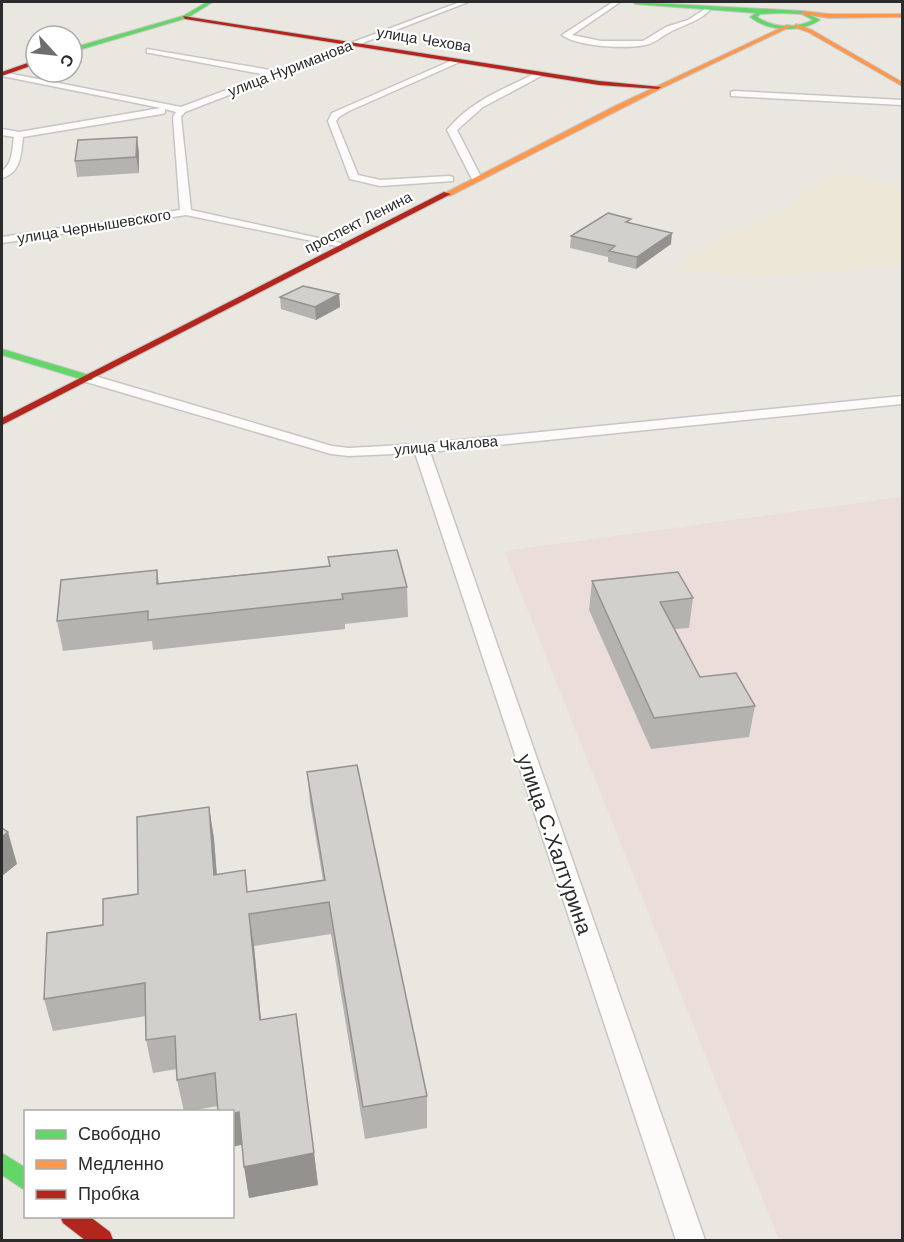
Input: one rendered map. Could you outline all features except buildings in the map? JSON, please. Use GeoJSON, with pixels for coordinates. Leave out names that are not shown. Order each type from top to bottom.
{"type":"FeatureCollection","features":[{"type":"Feature","properties":{"kind":"main road"},"geometry":{"type":"LineString","coordinates":[[84,46],[185,17],[210,2]]}},
{"type":"Feature","properties":{"kind":"main road"},"geometry":{"type":"LineString","coordinates":[[635,2],[769,12],[800,21],[839,47],[903,84]]}},
{"type":"Feature","properties":{"kind":"main road"},"geometry":{"type":"LineString","coordinates":[[673,5],[706,10],[769,12],[800,21],[903,17]]}},
{"type":"Feature","properties":{"kind":"main road","name":"проспект Ленина"},"geometry":{"type":"LineString","coordinates":[[730,52],[763,30],[769,12]]}},
{"type":"Feature","properties":{"kind":"main road","name":"улица Чехова"},"geometry":{"type":"LineString","coordinates":[[185,17],[541,74],[610,84],[658,87]]}},
{"type":"Feature","properties":{"kind":"main road","name":"проспект Ленина"},"geometry":{"type":"LineString","coordinates":[[2,422],[658,87],[800,21]]}},
{"type":"Feature","properties":{"kind":"main road"},"geometry":{"type":"LineString","coordinates":[[2,74],[24,66]]}},
{"type":"Feature","properties":{"kind":"main road","name":"улица Чкалова"},"geometry":{"type":"LineString","coordinates":[[2,352],[88,378]]}},
{"type":"Feature","properties":{"kind":"main road"},"geometry":{"type":"LineString","coordinates":[[2,1163],[24,1180]]}},
{"type":"Feature","properties":{"kind":"main road"},"geometry":{"type":"LineString","coordinates":[[74,1218],[102,1240]]}},
{"type":"Feature","properties":{"kind":"street","name":"улица Нуриманова"},"geometry":{"type":"LineString","coordinates":[[2,132],[19,135],[177,110],[465,2]]}},
{"type":"Feature","properties":{"kind":"street"},"geometry":{"type":"LineString","coordinates":[[617,2],[566,35],[579,40],[601,43],[645,43],[669,28],[691,22],[706,10]]}},
{"type":"Feature","properties":{"kind":"street"},"geometry":{"type":"LineString","coordinates":[[150,51],[278,74]]}},
{"type":"Feature","properties":{"kind":"street"},"geometry":{"type":"LineString","coordinates":[[450,179],[380,183],[354,177],[332,121],[335,115],[346,109],[458,61]]}},
{"type":"Feature","properties":{"kind":"street"},"geometry":{"type":"LineString","coordinates":[[2,74],[177,110],[186,212],[337,246]]}},
{"type":"Feature","properties":{"kind":"street"},"geometry":{"type":"LineString","coordinates":[[477,179],[452,130],[459,120],[492,99],[541,74]]}},
{"type":"Feature","properties":{"kind":"street"},"geometry":{"type":"LineString","coordinates":[[734,94],[903,103]]}},
{"type":"Feature","properties":{"kind":"street"},"geometry":{"type":"LineString","coordinates":[[2,176],[13,167],[19,135]]}},
{"type":"Feature","properties":{"kind":"street","name":"улица Чернышевского"},"geometry":{"type":"LineString","coordinates":[[2,240],[186,212]]}},
{"type":"Feature","properties":{"kind":"street","name":"улица Чкалова"},"geometry":{"type":"LineString","coordinates":[[88,378],[331,450],[349,452],[421,448],[903,400]]}},
{"type":"Feature","properties":{"kind":"street","name":"улица С.Халтурина"},"geometry":{"type":"LineString","coordinates":[[421,448],[691,1240]]}},
{"type":"Feature","properties":{"kind":"shaded area"},"geometry":{"type":"Polygon","coordinates":[[[833,173],[902,186],[902,266],[747,277],[675,269],[730,232],[757,224],[784,210],[833,173]]]}},
{"type":"Feature","properties":{"kind":"shaded area"},"geometry":{"type":"Polygon","coordinates":[[[902,497],[902,1240],[779,1240],[504,551],[902,497]]]}},
{"type":"Feature","properties":{"kind":"traffic: fast"},"geometry":{"type":"LineString","coordinates":[[84,46],[185,17],[210,2]]}},
{"type":"Feature","properties":{"kind":"traffic: fast"},"geometry":{"type":"LineString","coordinates":[[635,2],[764,12]]}},
{"type":"Feature","properties":{"kind":"traffic: fast"},"geometry":{"type":"LineString","coordinates":[[780,11],[803,13],[817,20],[801,26],[784,28],[768,25],[753,17],[759,13],[780,11]]}},
{"type":"Feature","properties":{"kind":"traffic: fast"},"geometry":{"type":"LineString","coordinates":[[2,352],[88,378]]}},
{"type":"Feature","properties":{"kind":"traffic: fast"},"geometry":{"type":"LineString","coordinates":[[2,1163],[24,1180]]}},
{"type":"Feature","properties":{"kind":"traffic: slow"},"geometry":{"type":"LineString","coordinates":[[803,13],[829,16],[902,16]]}},
{"type":"Feature","properties":{"kind":"traffic: slow"},"geometry":{"type":"LineString","coordinates":[[447,194],[660,86],[789,26]]}},
{"type":"Feature","properties":{"kind":"traffic: slow"},"geometry":{"type":"LineString","coordinates":[[796,26],[810,31],[902,84]]}},
{"type":"Feature","properties":{"kind":"traffic: jam"},"geometry":{"type":"LineString","coordinates":[[185,17],[599,83],[658,87]]}},
{"type":"Feature","properties":{"kind":"traffic: jam"},"geometry":{"type":"LineString","coordinates":[[2,74],[24,66]]}},
{"type":"Feature","properties":{"kind":"traffic: jam"},"geometry":{"type":"LineString","coordinates":[[2,422],[447,194]]}},
{"type":"Feature","properties":{"kind":"traffic: jam"},"geometry":{"type":"LineString","coordinates":[[74,1218],[102,1240]]}}]}
